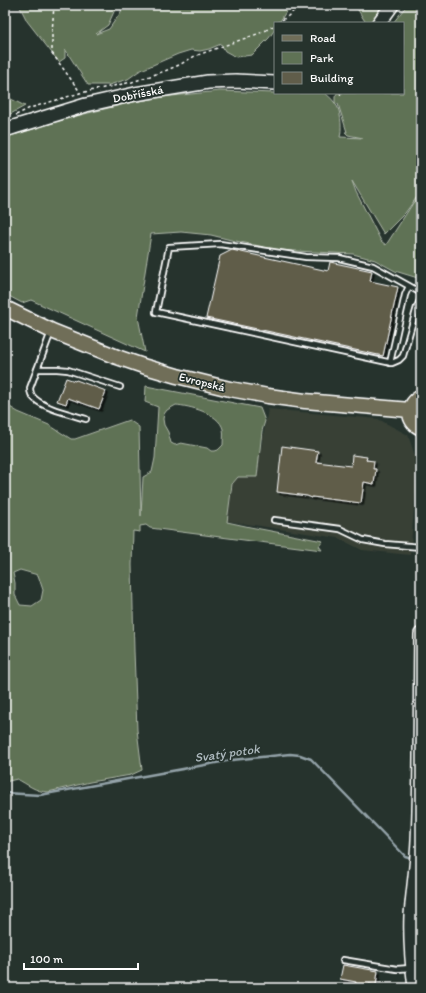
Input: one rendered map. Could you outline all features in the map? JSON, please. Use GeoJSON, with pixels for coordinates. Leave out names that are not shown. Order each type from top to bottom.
{"type":"FeatureCollection","features":[{"type":"Feature","properties":{"kind":"main road"},"geometry":{"type":"LineString","coordinates":[[380,22],[392,5]]}},
{"type":"Feature","properties":{"kind":"main road","name":"Dobříšská"},"geometry":{"type":"LineString","coordinates":[[5,130],[86,105],[135,94],[208,82],[236,81],[274,83]]}},
{"type":"Feature","properties":{"kind":"main road","name":"Evropská"},"geometry":{"type":"LineString","coordinates":[[5,308],[52,331],[117,357],[177,376],[230,389],[268,396],[305,401],[410,410]]}},
{"type":"Feature","properties":{"kind":"main road"},"geometry":{"type":"LineString","coordinates":[[421,397],[414,402],[410,410],[413,421],[421,428]]}},
{"type":"Feature","properties":{"kind":"main road"},"geometry":{"type":"LineString","coordinates":[[415,988],[412,968],[411,915],[420,806],[421,634]]}},
{"type":"Feature","properties":{"kind":"lane"},"geometry":{"type":"LineString","coordinates":[[421,293],[373,266],[339,258],[306,257],[220,244],[169,247],[156,312],[390,363],[397,362],[403,356],[416,307],[421,298]]}},
{"type":"Feature","properties":{"kind":"lane"},"geometry":{"type":"LineString","coordinates":[[390,363],[404,295],[409,286]]}},
{"type":"Feature","properties":{"kind":"lane"},"geometry":{"type":"LineString","coordinates":[[52,331],[30,388],[30,393],[34,399],[48,407],[86,419]]}},
{"type":"Feature","properties":{"kind":"lane"},"geometry":{"type":"LineString","coordinates":[[37,369],[68,370],[120,387]]}},
{"type":"Feature","properties":{"kind":"lane"},"geometry":{"type":"LineString","coordinates":[[274,520],[340,529],[363,540],[385,544],[421,547]]}},
{"type":"Feature","properties":{"kind":"lane"},"geometry":{"type":"LineString","coordinates":[[343,960],[398,969],[412,968]]}},
{"type":"Feature","properties":{"kind":"path"},"geometry":{"type":"LineString","coordinates":[[54,5],[52,53],[80,93]]}},
{"type":"Feature","properties":{"kind":"path"},"geometry":{"type":"LineString","coordinates":[[279,22],[300,5]]}},
{"type":"Feature","properties":{"kind":"path"},"geometry":{"type":"LineString","coordinates":[[16,115],[30,108],[80,93],[132,82],[165,71],[195,56],[263,32],[274,25]]}},
{"type":"Feature","properties":{"kind":"shaded area"},"geometry":{"type":"Polygon","coordinates":[[[268,409],[378,419],[408,435],[414,453],[416,487],[410,555],[362,550],[338,538],[227,521],[232,484],[238,477],[257,477],[268,409]]]}},
{"type":"Feature","properties":{"kind":"green space"},"geometry":{"type":"Polygon","coordinates":[[[19,5],[117,5],[108,25],[96,34],[109,29],[121,12],[122,5],[290,5],[280,22],[274,22],[274,30],[269,38],[252,55],[236,57],[225,51],[221,44],[200,51],[191,50],[139,71],[128,79],[109,85],[88,85],[65,49],[65,58],[59,62],[27,21],[19,5]]]}},
{"type":"Feature","properties":{"kind":"green space"},"geometry":{"type":"Polygon","coordinates":[[[355,5],[384,5],[376,16],[369,22],[365,22],[355,5]]]}},
{"type":"Feature","properties":{"kind":"green space"},"geometry":{"type":"Polygon","coordinates":[[[407,5],[421,5],[421,279],[395,271],[375,260],[353,254],[278,250],[211,235],[181,232],[151,234],[138,317],[145,352],[31,300],[22,303],[5,294],[5,137],[68,118],[129,103],[162,97],[220,91],[274,94],[326,94],[331,98],[339,111],[341,127],[340,137],[363,138],[348,135],[345,132],[347,132],[338,104],[335,103],[336,94],[404,94],[404,22],[394,22],[407,5]],[[352,181],[381,241],[386,245],[417,197],[405,213],[384,234],[352,181]]]}},
{"type":"Feature","properties":{"kind":"green space"},"geometry":{"type":"Polygon","coordinates":[[[5,95],[11,99],[25,106],[5,117],[5,95]]]}},
{"type":"Feature","properties":{"kind":"green space"},"geometry":{"type":"Polygon","coordinates":[[[146,386],[260,408],[265,421],[262,431],[257,477],[238,477],[232,484],[227,522],[323,541],[319,546],[322,550],[150,528],[146,525],[140,526],[140,532],[133,531],[132,565],[134,651],[137,730],[142,770],[131,775],[90,782],[48,792],[36,789],[17,779],[5,782],[5,404],[18,412],[49,425],[71,439],[75,439],[129,420],[139,427],[141,516],[143,477],[152,472],[155,458],[158,407],[145,402],[146,386]],[[176,405],[167,410],[163,419],[171,443],[175,445],[181,443],[207,448],[211,451],[218,450],[223,445],[223,429],[216,419],[203,411],[176,405]],[[20,570],[13,573],[15,595],[20,605],[32,606],[41,600],[43,590],[38,575],[20,570]]]}},
{"type":"Feature","properties":{"kind":"building"},"geometry":{"type":"Polygon","coordinates":[[[232,250],[328,271],[330,262],[372,271],[370,281],[398,287],[383,356],[206,318],[220,256],[232,250]]]}},
{"type":"Feature","properties":{"kind":"building"},"geometry":{"type":"Polygon","coordinates":[[[66,378],[106,391],[99,409],[68,398],[66,404],[57,401],[66,378]]]}},
{"type":"Feature","properties":{"kind":"building"},"geometry":{"type":"Polygon","coordinates":[[[282,446],[318,451],[316,462],[351,466],[352,455],[367,457],[366,460],[374,461],[373,469],[376,469],[374,484],[364,482],[361,503],[312,498],[277,492],[282,446]]]}},
{"type":"Feature","properties":{"kind":"building"},"geometry":{"type":"Polygon","coordinates":[[[343,965],[378,971],[376,985],[369,984],[369,988],[355,988],[356,982],[340,979],[343,965]]]}},
{"type":"Feature","properties":{"kind":"waterway","name":"Svatý potok"},"geometry":{"type":"LineString","coordinates":[[5,793],[40,795],[232,760],[290,754],[300,755],[311,759],[405,856],[412,858]]}}]}
